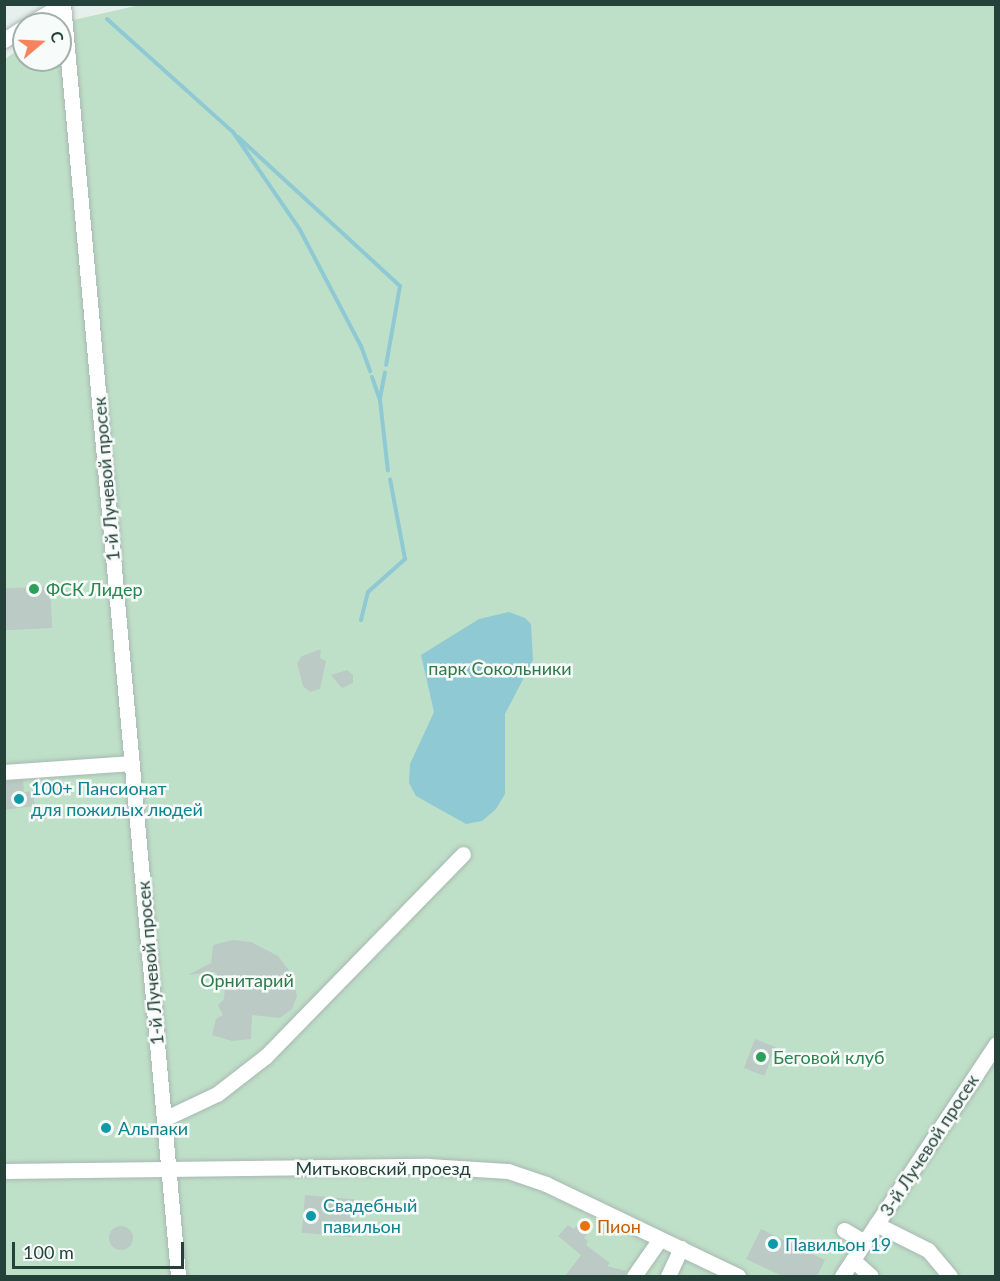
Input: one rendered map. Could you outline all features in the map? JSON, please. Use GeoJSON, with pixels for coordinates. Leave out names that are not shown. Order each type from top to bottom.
{"type":"FeatureCollection","features":[{"type":"Feature","properties":{"kind":"street"},"geometry":{"type":"LineString","coordinates":[[49,12],[63,4]]}},
{"type":"Feature","properties":{"kind":"street","name":"1-й Лучевой просек"},"geometry":{"type":"LineString","coordinates":[[63,4],[178,1276]]}},
{"type":"Feature","properties":{"kind":"street"},"geometry":{"type":"LineString","coordinates":[[4,772],[132,763]]}},
{"type":"Feature","properties":{"kind":"street"},"geometry":{"type":"LineString","coordinates":[[164,1119],[173,1119],[217,1094],[266,1056],[463,854]]}},
{"type":"Feature","properties":{"kind":"street","name":"3-й Лучевой просек"},"geometry":{"type":"LineString","coordinates":[[842,1276],[996,1044]]}},
{"type":"Feature","properties":{"kind":"street","name":"Митьковский проезд"},"geometry":{"type":"LineString","coordinates":[[4,1171],[428,1166],[508,1171],[546,1184],[738,1276]]}},
{"type":"Feature","properties":{"kind":"street"},"geometry":{"type":"LineString","coordinates":[[876,1224],[928,1250],[950,1276]]}},
{"type":"Feature","properties":{"kind":"street"},"geometry":{"type":"LineString","coordinates":[[844,1230],[865,1242]]}},
{"type":"Feature","properties":{"kind":"street"},"geometry":{"type":"LineString","coordinates":[[634,1276],[660,1239]]}},
{"type":"Feature","properties":{"kind":"street"},"geometry":{"type":"LineString","coordinates":[[668,1276],[681,1248]]}},
{"type":"Feature","properties":{"kind":"street"},"geometry":{"type":"LineString","coordinates":[[852,1260],[871,1276]]}},
{"type":"Feature","properties":{"kind":"green space","name":"парк Сокольники"},"geometry":{"type":"Polygon","coordinates":[[[140,5],[995,5],[995,1276],[5,1276],[5,59],[12,54],[12,72],[72,72],[72,20],[140,5]]]}},
{"type":"Feature","properties":{"kind":"water"},"geometry":{"type":"Polygon","coordinates":[[[509,612],[525,618],[531,624],[533,660],[505,714],[505,794],[496,809],[482,821],[466,824],[416,796],[409,783],[410,764],[434,712],[421,655],[479,619],[509,612]]]}},
{"type":"Feature","properties":{"kind":"building"},"geometry":{"type":"Polygon","coordinates":[[[50,586],[52,628],[6,630],[4,588],[50,586]]]}},
{"type":"Feature","properties":{"kind":"building"},"geometry":{"type":"Polygon","coordinates":[[[321,649],[320,658],[326,661],[320,689],[310,692],[303,686],[297,663],[302,656],[321,649]]]}},
{"type":"Feature","properties":{"kind":"building"},"geometry":{"type":"Polygon","coordinates":[[[347,670],[353,675],[353,683],[342,688],[331,675],[347,670]]]}},
{"type":"Feature","properties":{"kind":"building","name":"100+ Пансионат для пожилых людей"},"geometry":{"type":"Polygon","coordinates":[[[23,780],[24,792],[33,791],[35,806],[4,810],[4,782],[23,780]]]}},
{"type":"Feature","properties":{"kind":"building"},"geometry":{"type":"Polygon","coordinates":[[[233,940],[251,942],[278,956],[292,974],[297,996],[292,1009],[280,1018],[252,1015],[251,1039],[232,1041],[212,1035],[216,1019],[223,1015],[218,1005],[224,999],[225,985],[215,972],[188,975],[211,963],[213,945],[233,940]]]}},
{"type":"Feature","properties":{"kind":"building"},"geometry":{"type":"Polygon","coordinates":[[[755,1039],[776,1047],[764,1076],[744,1068],[755,1039]]]}},
{"type":"Feature","properties":{"kind":"building","name":"Свадебный павильон"},"geometry":{"type":"Polygon","coordinates":[[[305,1195],[355,1199],[351,1237],[302,1233],[305,1195]]]}},
{"type":"Feature","properties":{"kind":"building"},"geometry":{"type":"Polygon","coordinates":[[[583,1218],[593,1226],[584,1238],[588,1241],[586,1245],[610,1263],[607,1266],[626,1271],[624,1276],[565,1276],[581,1255],[558,1236],[568,1225],[574,1229],[583,1218]]]}},
{"type":"Feature","properties":{"kind":"building"},"geometry":{"type":"Polygon","coordinates":[[[121,1226],[130,1229],[133,1238],[130,1247],[121,1250],[112,1247],[109,1238],[112,1229],[121,1226]]]}},
{"type":"Feature","properties":{"kind":"building","name":"Павильон 19"},"geometry":{"type":"Polygon","coordinates":[[[761,1229],[825,1260],[817,1276],[782,1276],[746,1259],[761,1229]]]}},
{"type":"Feature","properties":{"kind":"waterway"},"geometry":{"type":"LineString","coordinates":[[107,19],[233,132],[300,230],[361,346],[370,371]]}},
{"type":"Feature","properties":{"kind":"waterway"},"geometry":{"type":"LineString","coordinates":[[238,137],[400,286],[386,365]]}},
{"type":"Feature","properties":{"kind":"waterway"},"geometry":{"type":"LineString","coordinates":[[380,398],[385,372]]}},
{"type":"Feature","properties":{"kind":"waterway"},"geometry":{"type":"LineString","coordinates":[[372,377],[380,400],[388,471]]}},
{"type":"Feature","properties":{"kind":"waterway"},"geometry":{"type":"LineString","coordinates":[[361,620],[368,592],[405,559],[390,479]]}},
{"type":"Feature","properties":{"kind":"place","name":"ФСК Лидер"},"geometry":{"type":"Point","coordinates":[34,589]}},
{"type":"Feature","properties":{"kind":"place","name":"100+ Пансионат для пожилых людей"},"geometry":{"type":"Point","coordinates":[19,799]}},
{"type":"Feature","properties":{"kind":"place","name":"Беговой клуб"},"geometry":{"type":"Point","coordinates":[761,1057]}},
{"type":"Feature","properties":{"kind":"place","name":"Альпаки"},"geometry":{"type":"Point","coordinates":[106,1128]}},
{"type":"Feature","properties":{"kind":"place","name":"Свадебный павильон"},"geometry":{"type":"Point","coordinates":[311,1216]}},
{"type":"Feature","properties":{"kind":"place","name":"Пион"},"geometry":{"type":"Point","coordinates":[585,1226]}},
{"type":"Feature","properties":{"kind":"place","name":"Павильон 19"},"geometry":{"type":"Point","coordinates":[773,1244]}},
{"type":"Feature","properties":{"kind":"park label","name":"Орнитарий"},"geometry":{"type":"Point","coordinates":[247,980]}}]}
